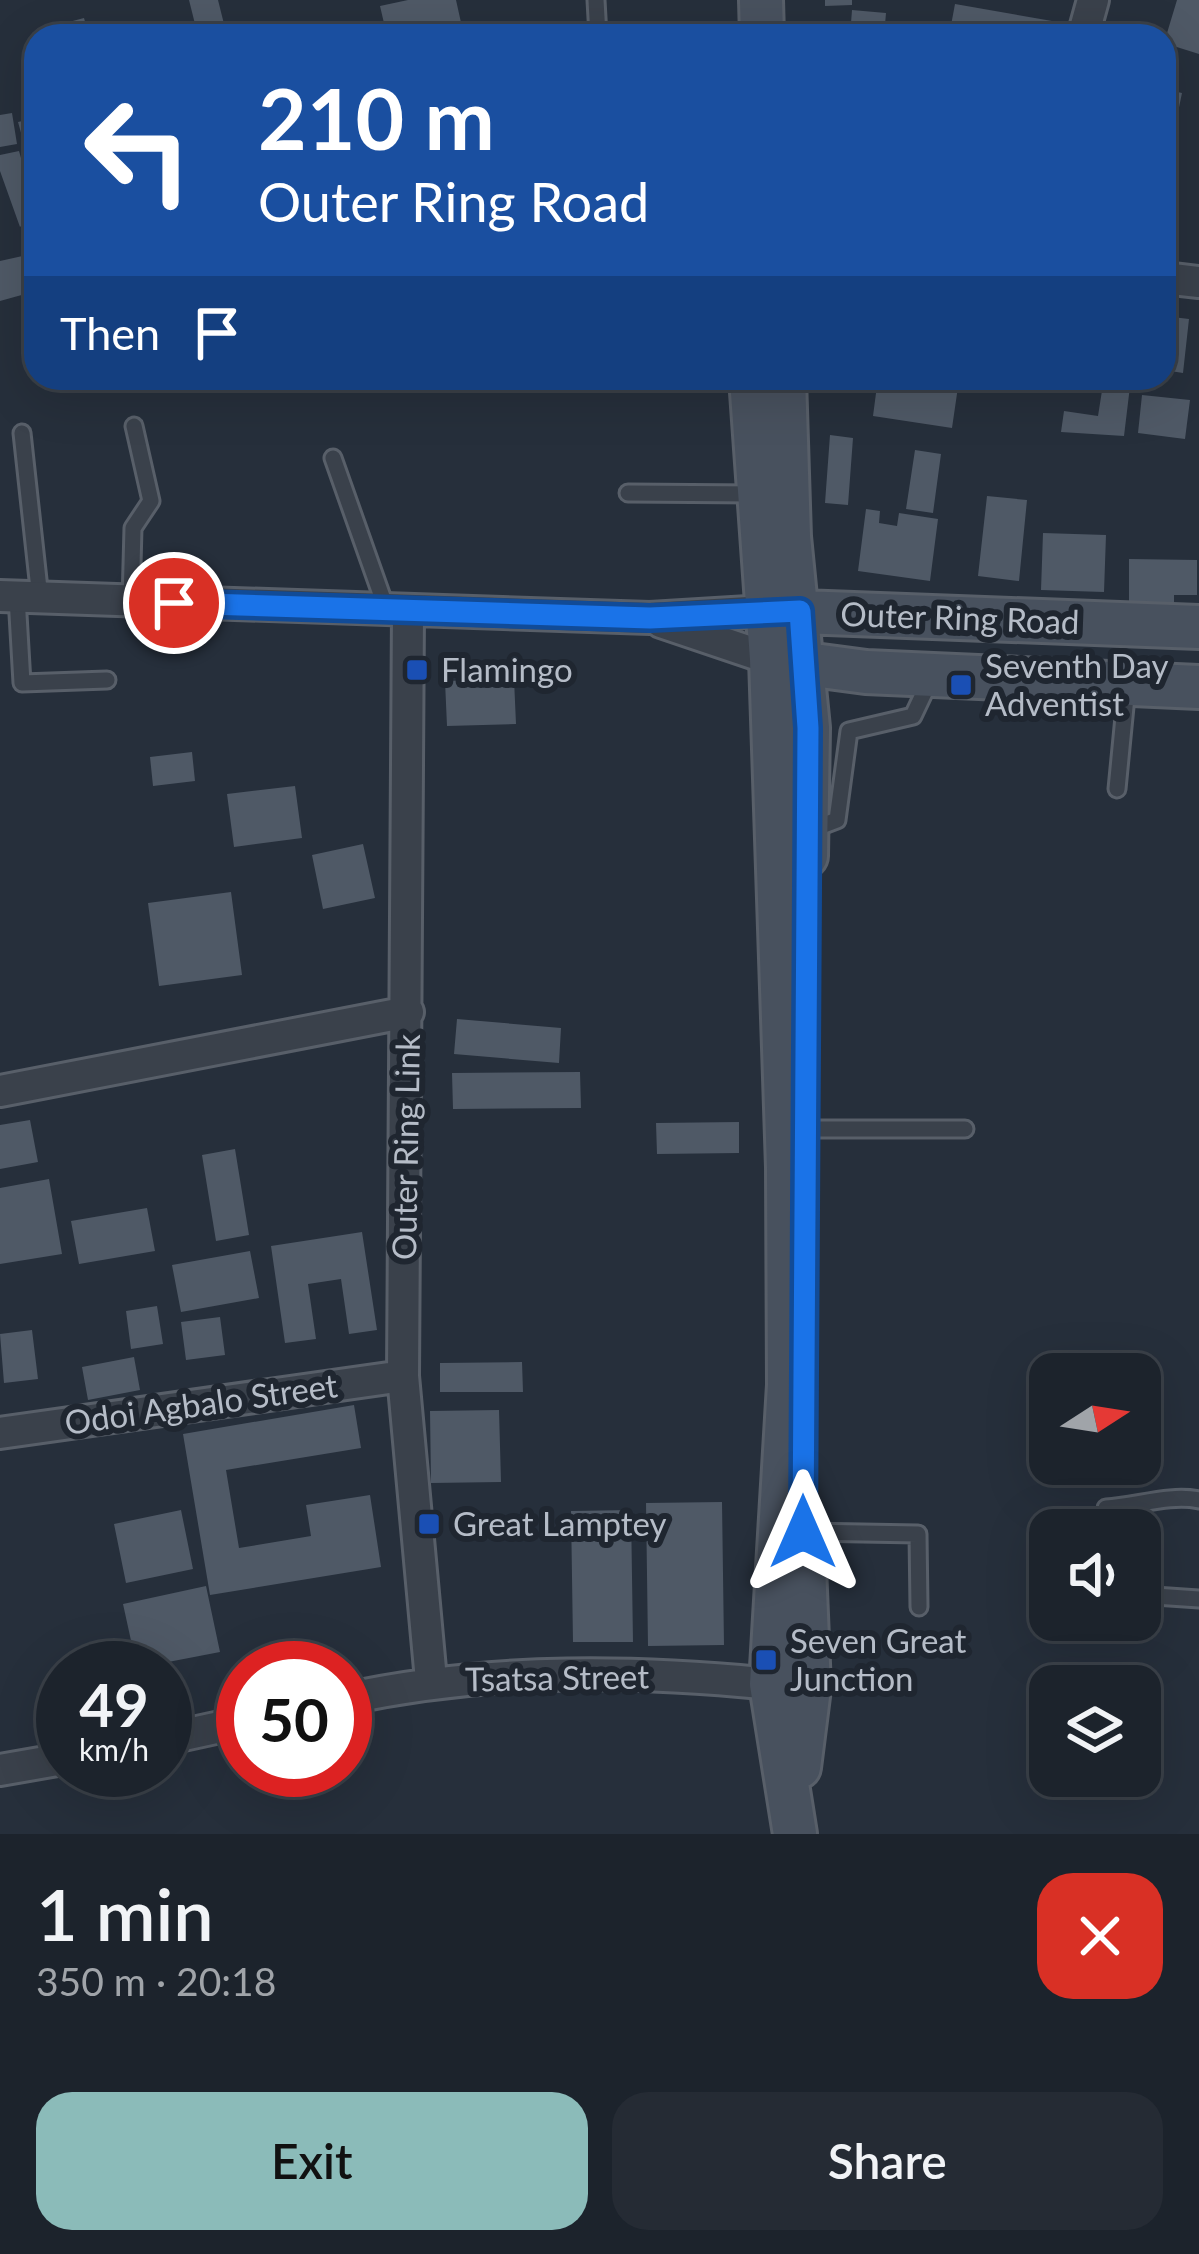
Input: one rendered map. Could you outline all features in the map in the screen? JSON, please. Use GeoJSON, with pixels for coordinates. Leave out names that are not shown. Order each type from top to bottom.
{"type":"FeatureCollection","features":[{"type":"Feature","properties":{"kind":"main road"},"geometry":{"type":"LineString","coordinates":[[752,390],[758,494],[783,611],[806,832],[803,1532],[790,1686]]}},
{"type":"Feature","properties":{"kind":"main road"},"geometry":{"type":"LineString","coordinates":[[783,611],[789,537],[784,390]]}},
{"type":"Feature","properties":{"kind":"main road","name":"Outer Ring Road"},"geometry":{"type":"LineString","coordinates":[[783,611],[1199,627]]}},
{"type":"Feature","properties":{"kind":"main road"},"geometry":{"type":"LineString","coordinates":[[787,663],[784,963],[794,1824]]}},
{"type":"Feature","properties":{"kind":"main road","name":"Outer Ring Road"},"geometry":{"type":"LineString","coordinates":[[787,663],[1199,687]]}},
{"type":"Feature","properties":{"kind":"street","name":"Outer Ring Road"},"geometry":{"type":"LineString","coordinates":[[19,597],[650,618],[783,611]]}},
{"type":"Feature","properties":{"kind":"street","name":"Outer Ring Link"},"geometry":{"type":"LineString","coordinates":[[398,612],[408,1012],[403,1376],[431,1680]]}},
{"type":"Feature","properties":{"kind":"street","name":"Outer Ring Road"},"geometry":{"type":"LineString","coordinates":[[650,618],[787,663]]}},
{"type":"Feature","properties":{"kind":"street"},"geometry":{"type":"LineString","coordinates":[[0,1091],[408,1012]]}},
{"type":"Feature","properties":{"kind":"street","name":"Odoi Agbalo Street"},"geometry":{"type":"LineString","coordinates":[[0,1433],[403,1376]]}},
{"type":"Feature","properties":{"kind":"street","name":"Tsatsa Street"},"geometry":{"type":"LineString","coordinates":[[372,1693],[431,1680],[557,1674],[703,1676],[790,1686]]}},
{"type":"Feature","properties":{"kind":"street"},"geometry":{"type":"LineString","coordinates":[[0,1770],[36,1764]]}},
{"type":"Feature","properties":{"kind":"lane"},"geometry":{"type":"LineString","coordinates":[[131,602],[133,528],[151,501],[134,426]]}},
{"type":"Feature","properties":{"kind":"lane"},"geometry":{"type":"LineString","coordinates":[[22,433],[22,682],[107,680]]}},
{"type":"Feature","properties":{"kind":"lane"},"geometry":{"type":"LineString","coordinates":[[333,458],[398,612]]}},
{"type":"Feature","properties":{"kind":"lane"},"geometry":{"type":"LineString","coordinates":[[628,494],[758,494]]}},
{"type":"Feature","properties":{"kind":"lane"},"geometry":{"type":"LineString","coordinates":[[806,832],[837,820],[850,731],[913,716],[933,675]]}},
{"type":"Feature","properties":{"kind":"lane"},"geometry":{"type":"LineString","coordinates":[[1117,789],[1127,686]]}},
{"type":"Feature","properties":{"kind":"lane"},"geometry":{"type":"LineString","coordinates":[[806,1130],[965,1130]]}},
{"type":"Feature","properties":{"kind":"lane"},"geometry":{"type":"LineString","coordinates":[[1106,1508],[1157,1504],[1176,1495],[1199,1500]]}},
{"type":"Feature","properties":{"kind":"lane"},"geometry":{"type":"LineString","coordinates":[[803,1532],[918,1534],[920,1607]]}},
{"type":"Feature","properties":{"kind":"lane"},"geometry":{"type":"LineString","coordinates":[[1161,1596],[1199,1599]]}},
{"type":"Feature","properties":{"kind":"building"},"geometry":{"type":"Polygon","coordinates":[[[189,0],[218,0],[224,24],[195,24],[189,0]]]}},
{"type":"Feature","properties":{"kind":"building"},"geometry":{"type":"Polygon","coordinates":[[[408,0],[456,0],[461,24],[384,24],[380,6],[408,0]]]}},
{"type":"Feature","properties":{"kind":"building"},"geometry":{"type":"Polygon","coordinates":[[[825,0],[852,0],[852,5],[825,6],[825,0]]]}},
{"type":"Feature","properties":{"kind":"building"},"geometry":{"type":"Polygon","coordinates":[[[1177,0],[1199,0],[1199,54],[1176,47],[1176,24],[1170,24],[1177,0]]]}},
{"type":"Feature","properties":{"kind":"building"},"geometry":{"type":"Polygon","coordinates":[[[955,4],[1052,21],[1052,24],[951,24],[955,4]]]}},
{"type":"Feature","properties":{"kind":"building"},"geometry":{"type":"Polygon","coordinates":[[[852,10],[886,13],[885,24],[851,24],[852,10]]]}},
{"type":"Feature","properties":{"kind":"building"},"geometry":{"type":"Polygon","coordinates":[[[1176,92],[1182,93],[1176,122],[1176,92]]]}},
{"type":"Feature","properties":{"kind":"building"},"geometry":{"type":"Polygon","coordinates":[[[12,113],[17,144],[0,147],[0,115],[12,113]]]}},
{"type":"Feature","properties":{"kind":"building"},"geometry":{"type":"Polygon","coordinates":[[[19,151],[24,169],[24,223],[20,227],[0,171],[0,155],[19,151]]]}},
{"type":"Feature","properties":{"kind":"building"},"geometry":{"type":"Polygon","coordinates":[[[24,256],[24,294],[0,301],[0,261],[24,256]]]}},
{"type":"Feature","properties":{"kind":"building"},"geometry":{"type":"Polygon","coordinates":[[[1176,317],[1189,319],[1183,373],[1176,372],[1176,317]]]}},
{"type":"Feature","properties":{"kind":"building"},"geometry":{"type":"Polygon","coordinates":[[[876,390],[958,390],[952,428],[873,416],[876,390]]]}},
{"type":"Feature","properties":{"kind":"building"},"geometry":{"type":"Polygon","coordinates":[[[1102,390],[1130,390],[1124,436],[1061,432],[1064,411],[1098,416],[1102,390]]]}},
{"type":"Feature","properties":{"kind":"building"},"geometry":{"type":"Polygon","coordinates":[[[1142,395],[1190,400],[1185,439],[1138,433],[1142,395]]]}},
{"type":"Feature","properties":{"kind":"building"},"geometry":{"type":"Polygon","coordinates":[[[830,435],[853,438],[848,505],[825,503],[830,435]]]}},
{"type":"Feature","properties":{"kind":"building"},"geometry":{"type":"Polygon","coordinates":[[[915,450],[941,454],[933,513],[906,509],[915,450]]]}},
{"type":"Feature","properties":{"kind":"building"},"geometry":{"type":"Polygon","coordinates":[[[987,496],[1027,500],[1019,581],[978,576],[987,496]]]}},
{"type":"Feature","properties":{"kind":"building"},"geometry":{"type":"Polygon","coordinates":[[[866,509],[880,511],[879,523],[897,526],[899,513],[938,519],[930,581],[858,571],[866,509]]]}},
{"type":"Feature","properties":{"kind":"building"},"geometry":{"type":"Polygon","coordinates":[[[1043,533],[1106,535],[1104,592],[1041,590],[1043,533]]]}},
{"type":"Feature","properties":{"kind":"building"},"geometry":{"type":"Polygon","coordinates":[[[1129,559],[1197,560],[1197,595],[1174,595],[1174,607],[1129,606],[1129,559]]]}},
{"type":"Feature","properties":{"kind":"building"},"geometry":{"type":"Polygon","coordinates":[[[514,679],[516,724],[447,726],[445,681],[514,679]]]}},
{"type":"Feature","properties":{"kind":"building"},"geometry":{"type":"Polygon","coordinates":[[[192,752],[195,781],[153,786],[150,757],[192,752]]]}},
{"type":"Feature","properties":{"kind":"building"},"geometry":{"type":"Polygon","coordinates":[[[295,786],[302,838],[234,847],[227,794],[295,786]]]}},
{"type":"Feature","properties":{"kind":"building"},"geometry":{"type":"Polygon","coordinates":[[[363,844],[375,898],[323,909],[312,855],[363,844]]]}},
{"type":"Feature","properties":{"kind":"building"},"geometry":{"type":"Polygon","coordinates":[[[231,892],[242,975],[159,986],[148,903],[231,892]]]}},
{"type":"Feature","properties":{"kind":"building"},"geometry":{"type":"Polygon","coordinates":[[[457,1019],[561,1028],[559,1063],[454,1054],[457,1019]]]}},
{"type":"Feature","properties":{"kind":"building"},"geometry":{"type":"Polygon","coordinates":[[[580,1072],[581,1108],[453,1109],[452,1073],[580,1072]]]}},
{"type":"Feature","properties":{"kind":"building"},"geometry":{"type":"Polygon","coordinates":[[[30,1120],[38,1162],[0,1169],[0,1125],[30,1120]]]}},
{"type":"Feature","properties":{"kind":"building"},"geometry":{"type":"Polygon","coordinates":[[[739,1122],[739,1153],[657,1154],[656,1123],[739,1122]]]}},
{"type":"Feature","properties":{"kind":"building"},"geometry":{"type":"Polygon","coordinates":[[[235,1149],[249,1235],[216,1241],[202,1155],[235,1149]]]}},
{"type":"Feature","properties":{"kind":"building"},"geometry":{"type":"Polygon","coordinates":[[[49,1179],[62,1254],[0,1264],[0,1188],[49,1179]]]}},
{"type":"Feature","properties":{"kind":"building"},"geometry":{"type":"Polygon","coordinates":[[[147,1208],[155,1251],[79,1264],[71,1221],[147,1208]]]}},
{"type":"Feature","properties":{"kind":"building"},"geometry":{"type":"Polygon","coordinates":[[[362,1232],[377,1330],[349,1334],[341,1279],[308,1284],[316,1339],[285,1343],[271,1246],[362,1232]]]}},
{"type":"Feature","properties":{"kind":"building"},"geometry":{"type":"Polygon","coordinates":[[[250,1251],[259,1298],[181,1312],[172,1265],[250,1251]]]}},
{"type":"Feature","properties":{"kind":"building"},"geometry":{"type":"Polygon","coordinates":[[[157,1306],[163,1344],[131,1349],[126,1311],[157,1306]]]}},
{"type":"Feature","properties":{"kind":"building"},"geometry":{"type":"Polygon","coordinates":[[[220,1317],[225,1355],[186,1360],[181,1322],[220,1317]]]}},
{"type":"Feature","properties":{"kind":"building"},"geometry":{"type":"Polygon","coordinates":[[[32,1330],[38,1379],[4,1383],[0,1334],[32,1330]]]}},
{"type":"Feature","properties":{"kind":"building"},"geometry":{"type":"Polygon","coordinates":[[[134,1357],[140,1390],[88,1400],[82,1367],[134,1357]]]}},
{"type":"Feature","properties":{"kind":"building"},"geometry":{"type":"Polygon","coordinates":[[[522,1362],[523,1392],[440,1392],[440,1363],[522,1362]]]}},
{"type":"Feature","properties":{"kind":"building"},"geometry":{"type":"Polygon","coordinates":[[[354,1405],[361,1448],[226,1470],[239,1548],[311,1536],[306,1505],[370,1495],[381,1567],[210,1595],[183,1434],[354,1405]]]}},
{"type":"Feature","properties":{"kind":"building"},"geometry":{"type":"Polygon","coordinates":[[[499,1410],[501,1482],[431,1483],[430,1411],[499,1410]]]}},
{"type":"Feature","properties":{"kind":"building"},"geometry":{"type":"Polygon","coordinates":[[[722,1502],[724,1645],[648,1646],[646,1503],[722,1502]]]}},
{"type":"Feature","properties":{"kind":"building"},"geometry":{"type":"Polygon","coordinates":[[[181,1510],[193,1569],[126,1583],[114,1524],[181,1510]]]}},
{"type":"Feature","properties":{"kind":"building"},"geometry":{"type":"Polygon","coordinates":[[[631,1510],[633,1642],[573,1642],[571,1511],[631,1510]]]}},
{"type":"Feature","properties":{"kind":"building"},"geometry":{"type":"Polygon","coordinates":[[[206,1586],[216,1653],[192,1657],[192,1641],[131,1641],[123,1604],[206,1586]]]}},
{"type":"Feature","properties":{"kind":"place","name":"Flamingo"},"geometry":{"type":"Point","coordinates":[417,670]}},
{"type":"Feature","properties":{"kind":"place","name":"Seventh Day Adventist"},"geometry":{"type":"Point","coordinates":[961,685]}},
{"type":"Feature","properties":{"kind":"place","name":"Great Lamptey"},"geometry":{"type":"Point","coordinates":[429,1524]}},
{"type":"Feature","properties":{"kind":"place","name":"Seven Great Junction"},"geometry":{"type":"Point","coordinates":[766,1660]}},
{"type":"Feature","properties":{"kind":"route"},"geometry":{"type":"LineString","coordinates":[[174,603],[650,618],[800,611],[808,728],[803,1532]]}}]}
